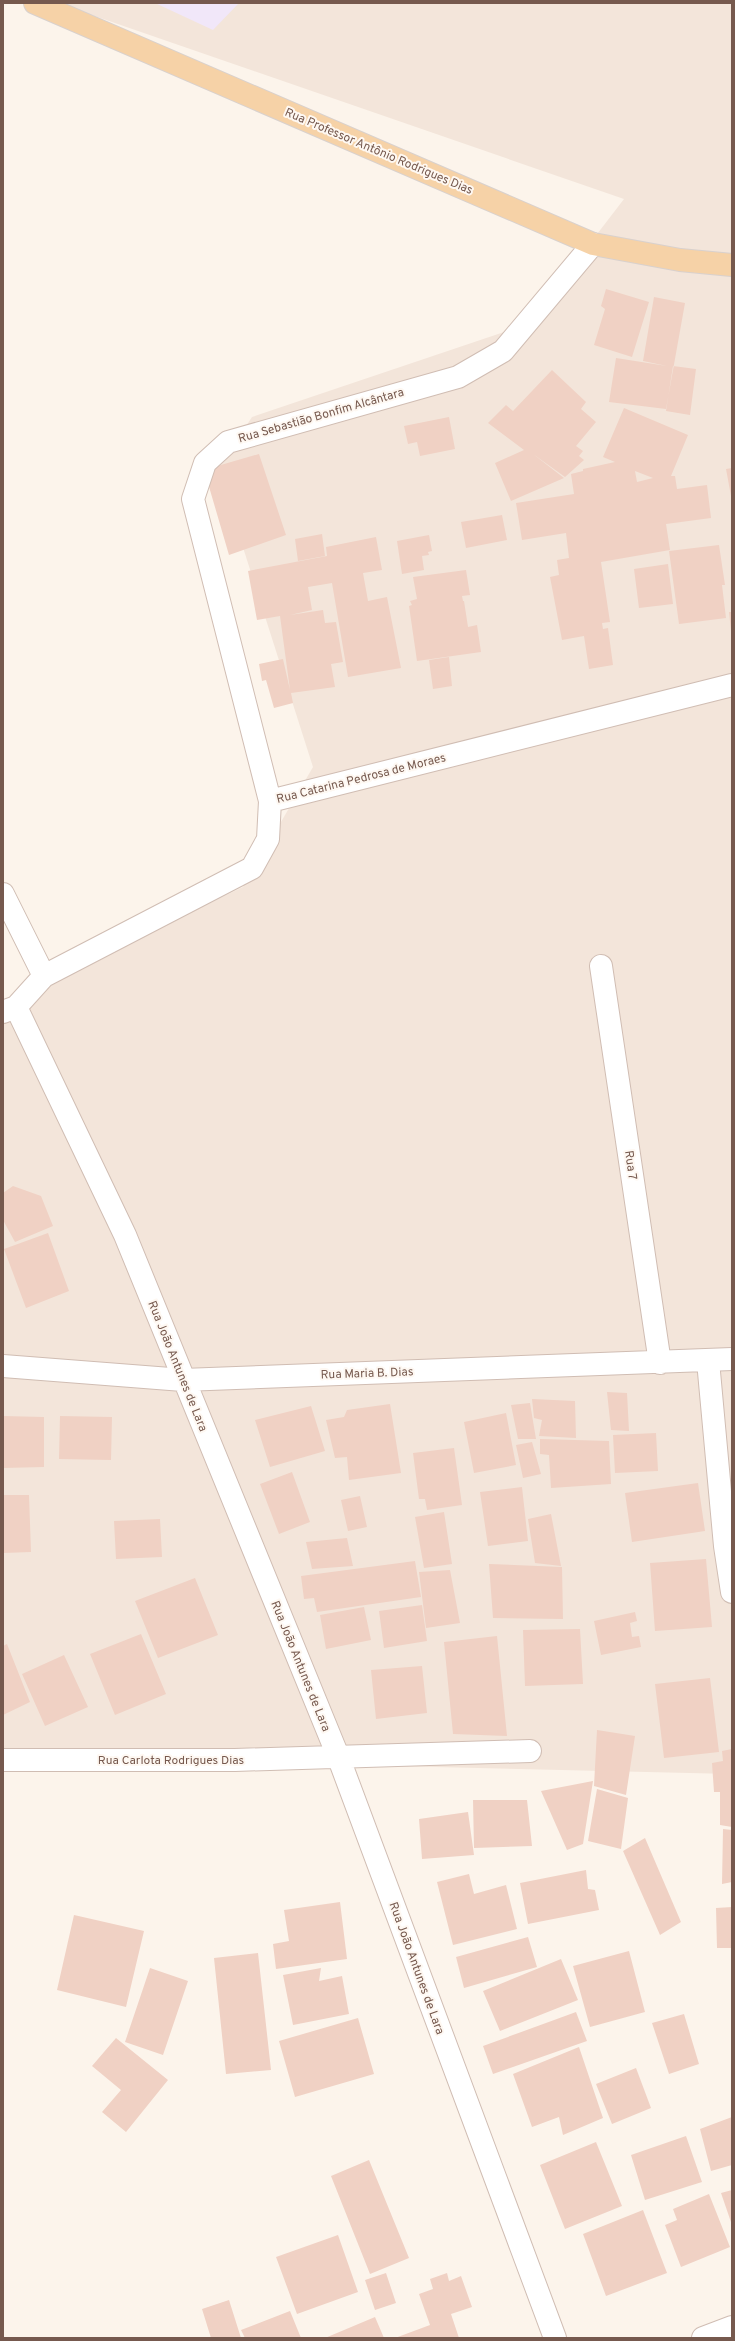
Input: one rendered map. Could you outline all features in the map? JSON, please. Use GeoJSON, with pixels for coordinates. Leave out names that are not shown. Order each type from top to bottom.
{"type":"FeatureCollection","features":[{"type":"Feature","properties":{"kind":"main road","name":"Rua Professor Antônio Rodrigues Dias"},"geometry":{"type":"LineString","coordinates":[[35,3],[593,244],[680,260],[732,265]]}},
{"type":"Feature","properties":{"kind":"street","name":"Rua Sebastião Bonfim Alcântara"},"geometry":{"type":"LineString","coordinates":[[270,801],[193,499],[205,463],[228,442],[458,377],[503,351],[593,244]]}},
{"type":"Feature","properties":{"kind":"street","name":"Rua Catarina Pedrosa de Moraes"},"geometry":{"type":"LineString","coordinates":[[10,1010],[44,976],[252,868],[268,840],[270,801],[732,685]]}},
{"type":"Feature","properties":{"kind":"street"},"geometry":{"type":"LineString","coordinates":[[3,894],[44,976]]}},
{"type":"Feature","properties":{"kind":"street","name":"Rua 7"},"geometry":{"type":"LineString","coordinates":[[602,966],[660,1363]]}},
{"type":"Feature","properties":{"kind":"street","name":"Rua João Antunes de Lara"},"geometry":{"type":"LineString","coordinates":[[10,1010],[125,1234],[183,1380],[338,1756],[555,2338]]}},
{"type":"Feature","properties":{"kind":"street","name":"Rua Maria B. Dias"},"geometry":{"type":"LineString","coordinates":[[3,1366],[183,1380],[660,1363],[732,1359]]}},
{"type":"Feature","properties":{"kind":"street"},"geometry":{"type":"LineString","coordinates":[[708,1361],[725,1546],[732,1592]]}},
{"type":"Feature","properties":{"kind":"street","name":"Rua Carlota Rodrigues Dias"},"geometry":{"type":"LineString","coordinates":[[3,1760],[235,1760],[530,1751]]}},
{"type":"Feature","properties":{"kind":"street"},"geometry":{"type":"LineString","coordinates":[[702,2338],[732,2327]]}},
{"type":"Feature","properties":{"kind":"shaded area"},"geometry":{"type":"Polygon","coordinates":[[[57,3],[732,3],[732,1774],[3,1757],[3,1002],[243,887],[313,767],[218,469],[252,417],[528,324],[624,199],[57,3]]]}},
{"type":"Feature","properties":{"kind":"shaded area"},"geometry":{"type":"Polygon","coordinates":[[[155,3],[239,3],[213,30],[155,3]]]}},
{"type":"Feature","properties":{"kind":"building"},"geometry":{"type":"Polygon","coordinates":[[[606,289],[649,302],[632,357],[594,345],[605,309],[601,306],[606,289]]]}},
{"type":"Feature","properties":{"kind":"building"},"geometry":{"type":"Polygon","coordinates":[[[654,297],[685,303],[666,409],[609,402],[616,358],[667,366],[643,361],[654,297]]]}},
{"type":"Feature","properties":{"kind":"building"},"geometry":{"type":"Polygon","coordinates":[[[673,366],[696,369],[690,415],[666,411],[673,366]]]}},
{"type":"Feature","properties":{"kind":"building"},"geometry":{"type":"Polygon","coordinates":[[[552,370],[586,402],[581,409],[596,422],[576,446],[583,451],[579,456],[584,460],[565,477],[533,454],[564,478],[511,501],[495,463],[524,450],[488,423],[506,405],[513,411],[552,370]]]}},
{"type":"Feature","properties":{"kind":"building"},"geometry":{"type":"Polygon","coordinates":[[[624,408],[688,435],[671,476],[675,476],[677,489],[707,485],[711,518],[666,524],[670,550],[601,562],[610,622],[602,623],[603,629],[608,628],[613,665],[589,669],[584,636],[562,640],[550,577],[559,575],[557,560],[569,558],[566,533],[522,540],[516,503],[574,494],[571,474],[583,471],[583,469],[615,462],[603,457],[624,408]],[[635,471],[637,482],[653,478],[635,471]]]}},
{"type":"Feature","properties":{"kind":"building"},"geometry":{"type":"Polygon","coordinates":[[[449,417],[455,449],[420,456],[417,442],[408,444],[404,426],[449,417]]]}},
{"type":"Feature","properties":{"kind":"building"},"geometry":{"type":"Polygon","coordinates":[[[259,454],[286,535],[229,555],[205,473],[207,469],[259,454]]]}},
{"type":"Feature","properties":{"kind":"building"},"geometry":{"type":"Polygon","coordinates":[[[732,468],[732,496],[731,496],[726,469],[732,468]]]}},
{"type":"Feature","properties":{"kind":"building"},"geometry":{"type":"Polygon","coordinates":[[[502,515],[507,540],[466,548],[461,522],[502,515]]]}},
{"type":"Feature","properties":{"kind":"building"},"geometry":{"type":"Polygon","coordinates":[[[322,534],[325,556],[298,561],[295,539],[322,534]]]}},
{"type":"Feature","properties":{"kind":"building"},"geometry":{"type":"Polygon","coordinates":[[[429,535],[432,551],[428,552],[429,555],[422,556],[424,570],[402,574],[397,541],[429,535]]]}},
{"type":"Feature","properties":{"kind":"building"},"geometry":{"type":"Polygon","coordinates":[[[376,537],[382,570],[363,573],[368,601],[387,597],[401,668],[348,677],[332,583],[308,587],[312,610],[290,615],[323,610],[325,623],[336,622],[343,662],[331,664],[335,687],[291,693],[293,703],[274,708],[266,680],[262,681],[259,664],[283,659],[290,690],[280,616],[257,620],[248,571],[327,556],[326,547],[376,537]]]}},
{"type":"Feature","properties":{"kind":"building"},"geometry":{"type":"Polygon","coordinates":[[[719,545],[725,585],[722,585],[726,618],[679,624],[669,551],[719,545]]]}},
{"type":"Feature","properties":{"kind":"building"},"geometry":{"type":"Polygon","coordinates":[[[668,564],[673,604],[639,608],[634,569],[668,564]]]}},
{"type":"Feature","properties":{"kind":"building"},"geometry":{"type":"Polygon","coordinates":[[[466,570],[470,595],[462,596],[468,627],[477,625],[481,652],[417,661],[409,606],[412,605],[410,601],[417,599],[413,577],[466,570]]]}},
{"type":"Feature","properties":{"kind":"building"},"geometry":{"type":"Polygon","coordinates":[[[729,612],[732,612],[732,631],[731,631],[729,612]]]}},
{"type":"Feature","properties":{"kind":"building"},"geometry":{"type":"Polygon","coordinates":[[[449,657],[452,686],[433,689],[429,660],[449,657]]]}},
{"type":"Feature","properties":{"kind":"building"},"geometry":{"type":"Polygon","coordinates":[[[13,1186],[41,1196],[53,1226],[15,1242],[3,1220],[3,1193],[13,1186]]]}},
{"type":"Feature","properties":{"kind":"building"},"geometry":{"type":"Polygon","coordinates":[[[48,1233],[69,1291],[26,1308],[4,1249],[48,1233]]]}},
{"type":"Feature","properties":{"kind":"building"},"geometry":{"type":"Polygon","coordinates":[[[607,1392],[627,1393],[629,1431],[611,1430],[607,1392]]]}},
{"type":"Feature","properties":{"kind":"building"},"geometry":{"type":"Polygon","coordinates":[[[532,1399],[575,1401],[576,1438],[539,1436],[542,1420],[534,1418],[532,1399]]]}},
{"type":"Feature","properties":{"kind":"building"},"geometry":{"type":"Polygon","coordinates":[[[530,1403],[536,1439],[518,1439],[511,1405],[530,1403]]]}},
{"type":"Feature","properties":{"kind":"building"},"geometry":{"type":"Polygon","coordinates":[[[390,1404],[401,1473],[349,1480],[347,1457],[335,1458],[326,1420],[344,1417],[347,1410],[390,1404]]]}},
{"type":"Feature","properties":{"kind":"building"},"geometry":{"type":"Polygon","coordinates":[[[311,1406],[325,1451],[270,1467],[255,1420],[311,1406]]]}},
{"type":"Feature","properties":{"kind":"building"},"geometry":{"type":"Polygon","coordinates":[[[506,1413],[516,1465],[474,1473],[464,1422],[506,1413]]]}},
{"type":"Feature","properties":{"kind":"building"},"geometry":{"type":"Polygon","coordinates":[[[3,1416],[44,1417],[44,1467],[3,1468],[3,1416]]]}},
{"type":"Feature","properties":{"kind":"building"},"geometry":{"type":"Polygon","coordinates":[[[60,1416],[112,1417],[111,1460],[59,1459],[60,1416]]]}},
{"type":"Feature","properties":{"kind":"building"},"geometry":{"type":"Polygon","coordinates":[[[656,1433],[658,1471],[615,1473],[613,1435],[656,1433]]]}},
{"type":"Feature","properties":{"kind":"building"},"geometry":{"type":"Polygon","coordinates":[[[540,1439],[609,1441],[611,1484],[551,1488],[549,1455],[540,1454],[540,1439]]]}},
{"type":"Feature","properties":{"kind":"building"},"geometry":{"type":"Polygon","coordinates":[[[532,1442],[541,1474],[523,1478],[516,1445],[532,1442]]]}},
{"type":"Feature","properties":{"kind":"building"},"geometry":{"type":"Polygon","coordinates":[[[454,1448],[462,1505],[427,1510],[425,1499],[419,1499],[413,1453],[454,1448]]]}},
{"type":"Feature","properties":{"kind":"building"},"geometry":{"type":"Polygon","coordinates":[[[292,1472],[310,1522],[279,1534],[260,1484],[292,1472]]]}},
{"type":"Feature","properties":{"kind":"building"},"geometry":{"type":"Polygon","coordinates":[[[698,1483],[705,1531],[632,1542],[625,1493],[698,1483]]]}},
{"type":"Feature","properties":{"kind":"building"},"geometry":{"type":"Polygon","coordinates":[[[522,1487],[528,1541],[488,1546],[480,1492],[522,1487]]]}},
{"type":"Feature","properties":{"kind":"building"},"geometry":{"type":"Polygon","coordinates":[[[3,1495],[29,1495],[31,1552],[3,1553],[3,1495]]]}},
{"type":"Feature","properties":{"kind":"building"},"geometry":{"type":"Polygon","coordinates":[[[360,1496],[367,1527],[348,1531],[341,1500],[360,1496]]]}},
{"type":"Feature","properties":{"kind":"building"},"geometry":{"type":"Polygon","coordinates":[[[444,1512],[452,1564],[424,1568],[415,1517],[444,1512]]]}},
{"type":"Feature","properties":{"kind":"building"},"geometry":{"type":"Polygon","coordinates":[[[551,1514],[561,1566],[535,1563],[528,1519],[551,1514]]]}},
{"type":"Feature","properties":{"kind":"building"},"geometry":{"type":"Polygon","coordinates":[[[160,1519],[162,1557],[116,1559],[114,1521],[160,1519]]]}},
{"type":"Feature","properties":{"kind":"building"},"geometry":{"type":"Polygon","coordinates":[[[347,1538],[353,1566],[312,1569],[306,1542],[347,1538]]]}},
{"type":"Feature","properties":{"kind":"building"},"geometry":{"type":"Polygon","coordinates":[[[706,1559],[712,1627],[655,1631],[650,1563],[706,1559]]]}},
{"type":"Feature","properties":{"kind":"building"},"geometry":{"type":"Polygon","coordinates":[[[415,1561],[421,1597],[317,1612],[314,1598],[304,1599],[301,1576],[415,1561]]]}},
{"type":"Feature","properties":{"kind":"building"},"geometry":{"type":"Polygon","coordinates":[[[489,1564],[562,1567],[563,1619],[493,1618],[489,1564]]]}},
{"type":"Feature","properties":{"kind":"building"},"geometry":{"type":"Polygon","coordinates":[[[450,1570],[460,1623],[426,1628],[419,1572],[450,1570]]]}},
{"type":"Feature","properties":{"kind":"building"},"geometry":{"type":"Polygon","coordinates":[[[195,1578],[218,1635],[158,1658],[135,1601],[195,1578]]]}},
{"type":"Feature","properties":{"kind":"building"},"geometry":{"type":"Polygon","coordinates":[[[422,1605],[427,1641],[384,1648],[379,1611],[422,1605]]]}},
{"type":"Feature","properties":{"kind":"building"},"geometry":{"type":"Polygon","coordinates":[[[364,1607],[371,1640],[326,1649],[320,1615],[364,1607]]]}},
{"type":"Feature","properties":{"kind":"building"},"geometry":{"type":"Polygon","coordinates":[[[635,1612],[637,1621],[630,1623],[632,1637],[639,1636],[641,1647],[601,1655],[594,1621],[635,1612]]]}},
{"type":"Feature","properties":{"kind":"building"},"geometry":{"type":"Polygon","coordinates":[[[580,1629],[583,1684],[525,1686],[523,1630],[580,1629]]]}},
{"type":"Feature","properties":{"kind":"building"},"geometry":{"type":"Polygon","coordinates":[[[141,1634],[166,1694],[115,1715],[90,1654],[141,1634]]]}},
{"type":"Feature","properties":{"kind":"building"},"geometry":{"type":"Polygon","coordinates":[[[497,1636],[507,1736],[453,1734],[444,1642],[497,1636]]]}},
{"type":"Feature","properties":{"kind":"building"},"geometry":{"type":"Polygon","coordinates":[[[7,1644],[30,1702],[3,1715],[3,1646],[7,1644]]]}},
{"type":"Feature","properties":{"kind":"building"},"geometry":{"type":"Polygon","coordinates":[[[64,1655],[88,1707],[45,1726],[22,1674],[64,1655]]]}},
{"type":"Feature","properties":{"kind":"building"},"geometry":{"type":"Polygon","coordinates":[[[422,1666],[427,1713],[376,1719],[371,1670],[422,1666]]]}},
{"type":"Feature","properties":{"kind":"building"},"geometry":{"type":"Polygon","coordinates":[[[710,1678],[719,1752],[664,1758],[655,1684],[710,1678]]]}},
{"type":"Feature","properties":{"kind":"building"},"geometry":{"type":"Polygon","coordinates":[[[597,1730],[635,1736],[626,1795],[594,1786],[597,1730]]]}},
{"type":"Feature","properties":{"kind":"building"},"geometry":{"type":"Polygon","coordinates":[[[732,1749],[732,1827],[720,1825],[720,1792],[714,1792],[712,1763],[723,1761],[722,1751],[732,1749]]]}},
{"type":"Feature","properties":{"kind":"building"},"geometry":{"type":"Polygon","coordinates":[[[593,1781],[583,1844],[567,1850],[541,1791],[593,1781]]]}},
{"type":"Feature","properties":{"kind":"building"},"geometry":{"type":"Polygon","coordinates":[[[597,1789],[628,1798],[621,1849],[588,1841],[597,1789]]]}},
{"type":"Feature","properties":{"kind":"building"},"geometry":{"type":"Polygon","coordinates":[[[473,1800],[527,1800],[532,1846],[474,1848],[473,1800]]]}},
{"type":"Feature","properties":{"kind":"building"},"geometry":{"type":"Polygon","coordinates":[[[468,1812],[474,1855],[422,1859],[419,1819],[468,1812]]]}},
{"type":"Feature","properties":{"kind":"building"},"geometry":{"type":"Polygon","coordinates":[[[723,1829],[732,1830],[732,1882],[722,1884],[723,1829]]]}},
{"type":"Feature","properties":{"kind":"building"},"geometry":{"type":"Polygon","coordinates":[[[645,1838],[681,1922],[660,1935],[623,1851],[645,1838]]]}},
{"type":"Feature","properties":{"kind":"building"},"geometry":{"type":"Polygon","coordinates":[[[586,1870],[588,1889],[595,1890],[599,1910],[528,1924],[520,1883],[586,1870]]]}},
{"type":"Feature","properties":{"kind":"building"},"geometry":{"type":"Polygon","coordinates":[[[469,1874],[474,1894],[506,1885],[517,1929],[453,1945],[437,1882],[469,1874]]]}},
{"type":"Feature","properties":{"kind":"building"},"geometry":{"type":"Polygon","coordinates":[[[340,1902],[347,1959],[276,1969],[273,1944],[289,1941],[284,1910],[340,1902]]]}},
{"type":"Feature","properties":{"kind":"building"},"geometry":{"type":"Polygon","coordinates":[[[732,1907],[732,1948],[717,1948],[716,1908],[732,1907]]]}},
{"type":"Feature","properties":{"kind":"building"},"geometry":{"type":"Polygon","coordinates":[[[74,1915],[144,1931],[126,2007],[57,1990],[74,1915]]]}},
{"type":"Feature","properties":{"kind":"building"},"geometry":{"type":"Polygon","coordinates":[[[528,1937],[537,1967],[464,1988],[456,1957],[528,1937]]]}},
{"type":"Feature","properties":{"kind":"building"},"geometry":{"type":"Polygon","coordinates":[[[629,1951],[645,2012],[590,2027],[573,1966],[629,1951]]]}},
{"type":"Feature","properties":{"kind":"building"},"geometry":{"type":"Polygon","coordinates":[[[258,1953],[271,2070],[226,2074],[214,1958],[258,1953]]]}},
{"type":"Feature","properties":{"kind":"building"},"geometry":{"type":"Polygon","coordinates":[[[561,1959],[578,2000],[500,2031],[483,1991],[561,1959]]]}},
{"type":"Feature","properties":{"kind":"building"},"geometry":{"type":"Polygon","coordinates":[[[150,1968],[188,1981],[163,2055],[125,2042],[150,1968]]]}},
{"type":"Feature","properties":{"kind":"building"},"geometry":{"type":"Polygon","coordinates":[[[321,1968],[319,1981],[342,1976],[349,2014],[293,2025],[283,1975],[321,1968]]]}},
{"type":"Feature","properties":{"kind":"building"},"geometry":{"type":"Polygon","coordinates":[[[576,2012],[587,2041],[493,2074],[483,2046],[576,2012]]]}},
{"type":"Feature","properties":{"kind":"building"},"geometry":{"type":"Polygon","coordinates":[[[684,2014],[699,2064],[669,2074],[652,2023],[684,2014]]]}},
{"type":"Feature","properties":{"kind":"building"},"geometry":{"type":"Polygon","coordinates":[[[358,2018],[374,2074],[295,2097],[279,2041],[358,2018]]]}},
{"type":"Feature","properties":{"kind":"building"},"geometry":{"type":"Polygon","coordinates":[[[116,2038],[168,2080],[126,2132],[102,2112],[121,2090],[92,2066],[116,2038]]]}},
{"type":"Feature","properties":{"kind":"building"},"geometry":{"type":"Polygon","coordinates":[[[579,2047],[603,2118],[563,2135],[559,2117],[532,2127],[513,2074],[579,2047]]]}},
{"type":"Feature","properties":{"kind":"building"},"geometry":{"type":"Polygon","coordinates":[[[636,2068],[651,2108],[612,2124],[596,2084],[636,2068]]]}},
{"type":"Feature","properties":{"kind":"building"},"geometry":{"type":"Polygon","coordinates":[[[732,2117],[732,2165],[711,2171],[700,2129],[732,2117]]]}},
{"type":"Feature","properties":{"kind":"building"},"geometry":{"type":"Polygon","coordinates":[[[686,2136],[702,2182],[645,2200],[631,2155],[686,2136]]]}},
{"type":"Feature","properties":{"kind":"building"},"geometry":{"type":"Polygon","coordinates":[[[596,2142],[622,2206],[565,2229],[540,2165],[596,2142]]]}},
{"type":"Feature","properties":{"kind":"building"},"geometry":{"type":"Polygon","coordinates":[[[369,2160],[409,2258],[370,2274],[331,2176],[369,2160]]]}},
{"type":"Feature","properties":{"kind":"building"},"geometry":{"type":"Polygon","coordinates":[[[732,2190],[732,2225],[721,2193],[732,2190]]]}},
{"type":"Feature","properties":{"kind":"building"},"geometry":{"type":"Polygon","coordinates":[[[709,2194],[730,2247],[681,2267],[665,2225],[677,2220],[673,2209],[709,2194]]]}},
{"type":"Feature","properties":{"kind":"building"},"geometry":{"type":"Polygon","coordinates":[[[643,2210],[667,2273],[606,2296],[583,2234],[643,2210]]]}},
{"type":"Feature","properties":{"kind":"building"},"geometry":{"type":"Polygon","coordinates":[[[338,2235],[358,2292],[297,2314],[276,2257],[338,2235]]]}},
{"type":"Feature","properties":{"kind":"building"},"geometry":{"type":"Polygon","coordinates":[[[386,2273],[396,2303],[375,2310],[365,2280],[386,2273]]]}},
{"type":"Feature","properties":{"kind":"building"},"geometry":{"type":"Polygon","coordinates":[[[447,2273],[449,2281],[461,2276],[472,2307],[451,2314],[459,2338],[395,2338],[430,2325],[419,2294],[433,2289],[430,2279],[447,2273]]]}},
{"type":"Feature","properties":{"kind":"building"},"geometry":{"type":"Polygon","coordinates":[[[229,2300],[241,2338],[211,2338],[202,2309],[229,2300]]]}},
{"type":"Feature","properties":{"kind":"building"},"geometry":{"type":"Polygon","coordinates":[[[290,2311],[301,2338],[245,2338],[241,2330],[290,2311]]]}},
{"type":"Feature","properties":{"kind":"building"},"geometry":{"type":"Polygon","coordinates":[[[375,2317],[384,2338],[325,2338],[375,2317]]]}}]}
